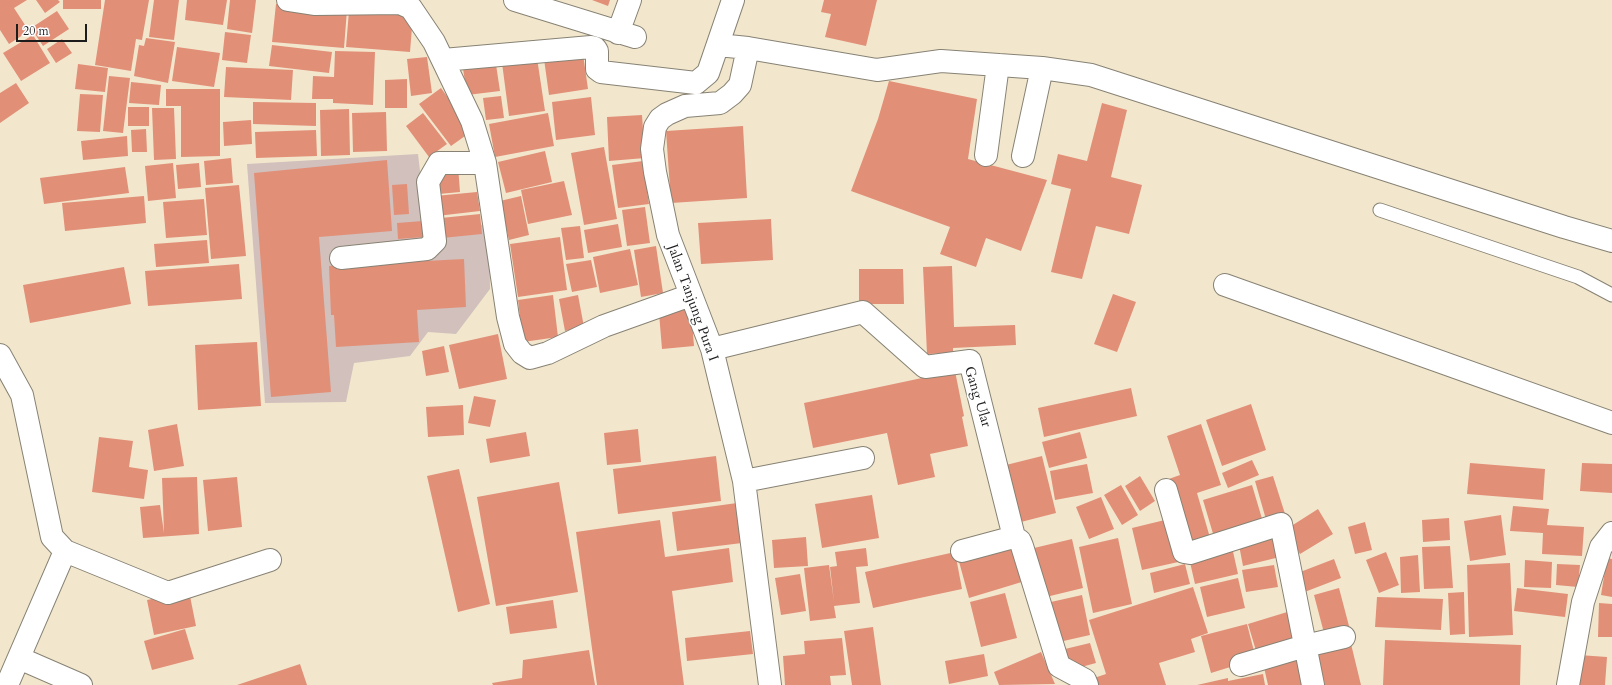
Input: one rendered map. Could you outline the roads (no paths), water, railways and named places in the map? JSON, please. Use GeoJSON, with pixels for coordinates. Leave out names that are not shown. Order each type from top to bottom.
{"type":"FeatureCollection","features":[{"type":"Feature","properties":{"kind":"street"},"geometry":{"type":"LineString","coordinates":[[288,0],[314,4],[400,3],[411,8],[434,42],[472,121],[486,163],[508,317],[515,344],[522,353],[530,358],[548,353],[604,326],[691,295]]}},
{"type":"Feature","properties":{"kind":"street"},"geometry":{"type":"LineString","coordinates":[[514,0],[626,35],[630,0]]}},
{"type":"Feature","properties":{"kind":"street"},"geometry":{"type":"LineString","coordinates":[[443,60],[591,47],[595,48],[597,51],[597,69],[601,72],[696,83],[708,73],[733,0]]}},
{"type":"Feature","properties":{"kind":"street"},"geometry":{"type":"LineString","coordinates":[[718,45],[748,48],[877,70],[941,61],[1042,68],[1091,75],[1564,227],[1612,240]]}},
{"type":"Feature","properties":{"kind":"street","name":"Jalan Tanjung Pura I"},"geometry":{"type":"LineString","coordinates":[[748,48],[740,84],[732,94],[720,103],[685,106],[672,111],[660,119],[653,132],[652,149],[655,172],[668,235],[712,349],[744,481],[770,685]]}},
{"type":"Feature","properties":{"kind":"street"},"geometry":{"type":"LineString","coordinates":[[986,155],[998,65]]}},
{"type":"Feature","properties":{"kind":"street"},"geometry":{"type":"LineString","coordinates":[[1023,156],[1042,68]]}},
{"type":"Feature","properties":{"kind":"street"},"geometry":{"type":"LineString","coordinates":[[341,258],[427,249],[435,241],[428,182],[439,164],[486,163]]}},
{"type":"Feature","properties":{"kind":"street"},"geometry":{"type":"LineString","coordinates":[[1225,285],[1612,423]]}},
{"type":"Feature","properties":{"kind":"street","name":"Gang Ular"},"geometry":{"type":"LineString","coordinates":[[712,349],[863,312],[925,367],[970,361],[1014,537],[1020,541],[1022,546],[1059,666],[1085,680],[1087,685]]}},
{"type":"Feature","properties":{"kind":"street"},"geometry":{"type":"LineString","coordinates":[[1,358],[22,395],[52,537],[65,552],[168,593],[270,560]]}},
{"type":"Feature","properties":{"kind":"street"},"geometry":{"type":"LineString","coordinates":[[744,481],[863,458]]}},
{"type":"Feature","properties":{"kind":"street"},"geometry":{"type":"LineString","coordinates":[[1166,490],[1184,552],[1190,553],[1281,524],[1313,685]]}},
{"type":"Feature","properties":{"kind":"street"},"geometry":{"type":"LineString","coordinates":[[1568,685],[1582,602],[1601,547],[1612,533]]}},
{"type":"Feature","properties":{"kind":"street"},"geometry":{"type":"LineString","coordinates":[[962,550],[1014,537]]}},
{"type":"Feature","properties":{"kind":"street"},"geometry":{"type":"LineString","coordinates":[[7,685],[65,552]]}},
{"type":"Feature","properties":{"kind":"street"},"geometry":{"type":"LineString","coordinates":[[1241,665],[1305,646],[1344,637]]}},
{"type":"Feature","properties":{"kind":"street"},"geometry":{"type":"LineString","coordinates":[[19,658],[81,685]]}},
{"type":"Feature","properties":{"kind":"lane"},"geometry":{"type":"LineString","coordinates":[[1380,210],[1578,277],[1612,295]]}}]}
